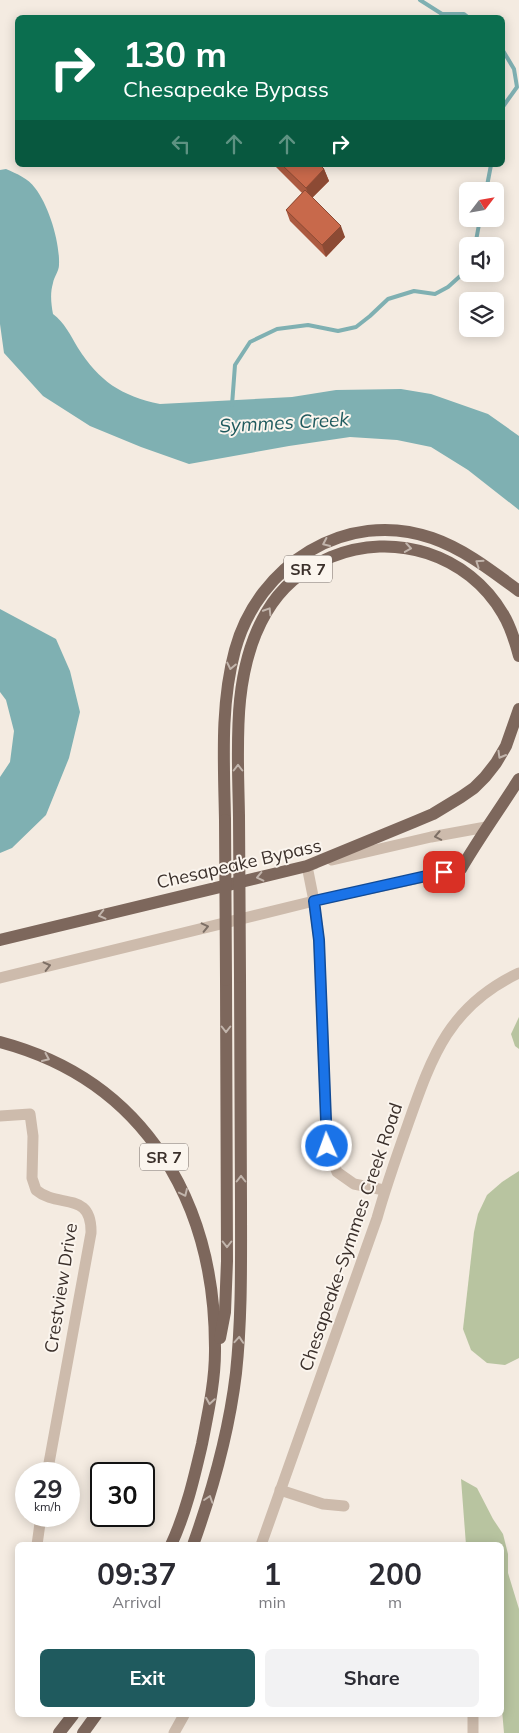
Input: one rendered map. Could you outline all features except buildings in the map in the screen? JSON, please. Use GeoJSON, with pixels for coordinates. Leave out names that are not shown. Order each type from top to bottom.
{"type":"FeatureCollection","features":[{"type":"Feature","properties":{"kind":"main road"},"geometry":{"type":"LineString","coordinates":[[215,1352],[225,1312],[227,1261],[224,734],[226,704],[235,650],[242,629],[252,607],[262,592],[291,563],[323,544],[368,530],[410,532],[432,537],[455,547],[519,591]]}},
{"type":"Feature","properties":{"kind":"main road","name":"SR 7"},"geometry":{"type":"LineString","coordinates":[[194,1542],[212,1491],[223,1449],[236,1374],[239,1340],[241,1245],[239,735],[241,699],[247,659],[253,641],[276,598],[304,572],[321,561],[355,549],[374,546],[397,546],[418,549],[441,557],[470,576],[490,596],[503,613],[513,634],[519,656]]}},
{"type":"Feature","properties":{"kind":"main road"},"geometry":{"type":"LineString","coordinates":[[307,866],[432,814],[474,788],[496,763],[506,746],[519,710]]}},
{"type":"Feature","properties":{"kind":"main road"},"geometry":{"type":"LineString","coordinates":[[461,869],[486,827],[497,814],[519,780]]}},
{"type":"Feature","properties":{"kind":"main road","name":"Chesapeake Bypass"},"geometry":{"type":"LineString","coordinates":[[0,940],[307,866]]}},
{"type":"Feature","properties":{"kind":"main road","name":"SR 7"},"geometry":{"type":"LineString","coordinates":[[0,1042],[50,1060],[92,1083],[131,1117],[162,1154],[185,1194],[201,1237],[207,1260],[214,1305],[215,1352],[212,1385],[199,1457],[188,1501],[172,1542]]}},
{"type":"Feature","properties":{"kind":"main road"},"geometry":{"type":"LineString","coordinates":[[59,1733],[71,1717]]}},
{"type":"Feature","properties":{"kind":"main road"},"geometry":{"type":"LineString","coordinates":[[83,1733],[95,1717]]}},
{"type":"Feature","properties":{"kind":"street","name":"Chesapeake Bypass"},"geometry":{"type":"LineString","coordinates":[[307,866],[431,837],[486,827]]}},
{"type":"Feature","properties":{"kind":"street"},"geometry":{"type":"LineString","coordinates":[[307,866],[319,940],[327,1146],[337,1172],[354,1184],[384,1190]]}},
{"type":"Feature","properties":{"kind":"street"},"geometry":{"type":"LineString","coordinates":[[0,978],[314,901],[461,869]]}},
{"type":"Feature","properties":{"kind":"street","name":"Chesapeake-Symmes Creek Road"},"geometry":{"type":"LineString","coordinates":[[262,1542],[371,1236],[384,1190],[424,1078],[443,1039],[469,1006],[491,988],[519,973]]}},
{"type":"Feature","properties":{"kind":"street","name":"Crestview Drive"},"geometry":{"type":"LineString","coordinates":[[0,1116],[30,1114],[33,1136],[32,1178],[36,1190],[48,1197],[82,1206],[91,1222],[91,1233],[48,1462]]}},
{"type":"Feature","properties":{"kind":"street"},"geometry":{"type":"LineString","coordinates":[[280,1490],[322,1504],[344,1506]]}},
{"type":"Feature","properties":{"kind":"street"},"geometry":{"type":"LineString","coordinates":[[37,1542],[39,1527]]}},
{"type":"Feature","properties":{"kind":"street"},"geometry":{"type":"LineString","coordinates":[[174,1733],[183,1717]]}},
{"type":"Feature","properties":{"kind":"street"},"geometry":{"type":"LineString","coordinates":[[473,1717],[473,1733]]}},
{"type":"Feature","properties":{"kind":"green space"},"geometry":{"type":"Polygon","coordinates":[[[519,1017],[519,1049],[515,1046],[511,1034],[519,1017]]]}},
{"type":"Feature","properties":{"kind":"green space"},"geometry":{"type":"Polygon","coordinates":[[[519,1171],[519,1358],[505,1365],[487,1363],[471,1350],[463,1329],[474,1232],[478,1214],[487,1195],[519,1171]]]}},
{"type":"Feature","properties":{"kind":"green space"},"geometry":{"type":"Polygon","coordinates":[[[461,1479],[477,1488],[503,1534],[508,1554],[508,1573],[519,1609],[519,1733],[504,1733],[503,1717],[504,1542],[466,1542],[461,1479]]]}},
{"type":"Feature","properties":{"kind":"water","name":"Symmes Creek"},"geometry":{"type":"Polygon","coordinates":[[[6,169],[22,177],[32,185],[45,204],[53,225],[58,246],[59,265],[51,291],[53,314],[64,325],[94,370],[112,385],[134,397],[160,404],[292,397],[336,390],[401,389],[431,394],[488,414],[519,436],[519,510],[468,470],[431,447],[397,440],[350,437],[189,464],[90,426],[43,396],[4,353],[0,324],[0,170],[6,169]]]}},
{"type":"Feature","properties":{"kind":"water"},"geometry":{"type":"Polygon","coordinates":[[[0,609],[56,639],[70,671],[80,712],[69,758],[46,815],[12,848],[0,853],[0,777],[10,762],[14,731],[6,700],[0,692],[0,609]]]}},
{"type":"Feature","properties":{"kind":"waterway"},"geometry":{"type":"LineString","coordinates":[[420,0],[442,14],[465,15]]}},
{"type":"Feature","properties":{"kind":"waterway"},"geometry":{"type":"LineString","coordinates":[[505,54],[514,69],[517,87],[505,104]]}},
{"type":"Feature","properties":{"kind":"waterway"},"geometry":{"type":"LineString","coordinates":[[488,182],[491,167]]}},
{"type":"Feature","properties":{"kind":"waterway"},"geometry":{"type":"LineString","coordinates":[[477,237],[478,228]]}},
{"type":"Feature","properties":{"kind":"waterway","name":"Symmes Creek"},"geometry":{"type":"LineString","coordinates":[[232,405],[235,365],[250,342],[277,329],[308,325],[338,331],[356,327],[388,299],[414,291],[435,294],[448,287],[459,277]]}},
{"type":"Feature","properties":{"kind":"route"},"geometry":{"type":"LineString","coordinates":[[327,1146],[319,940],[314,901],[444,872]]}}]}
